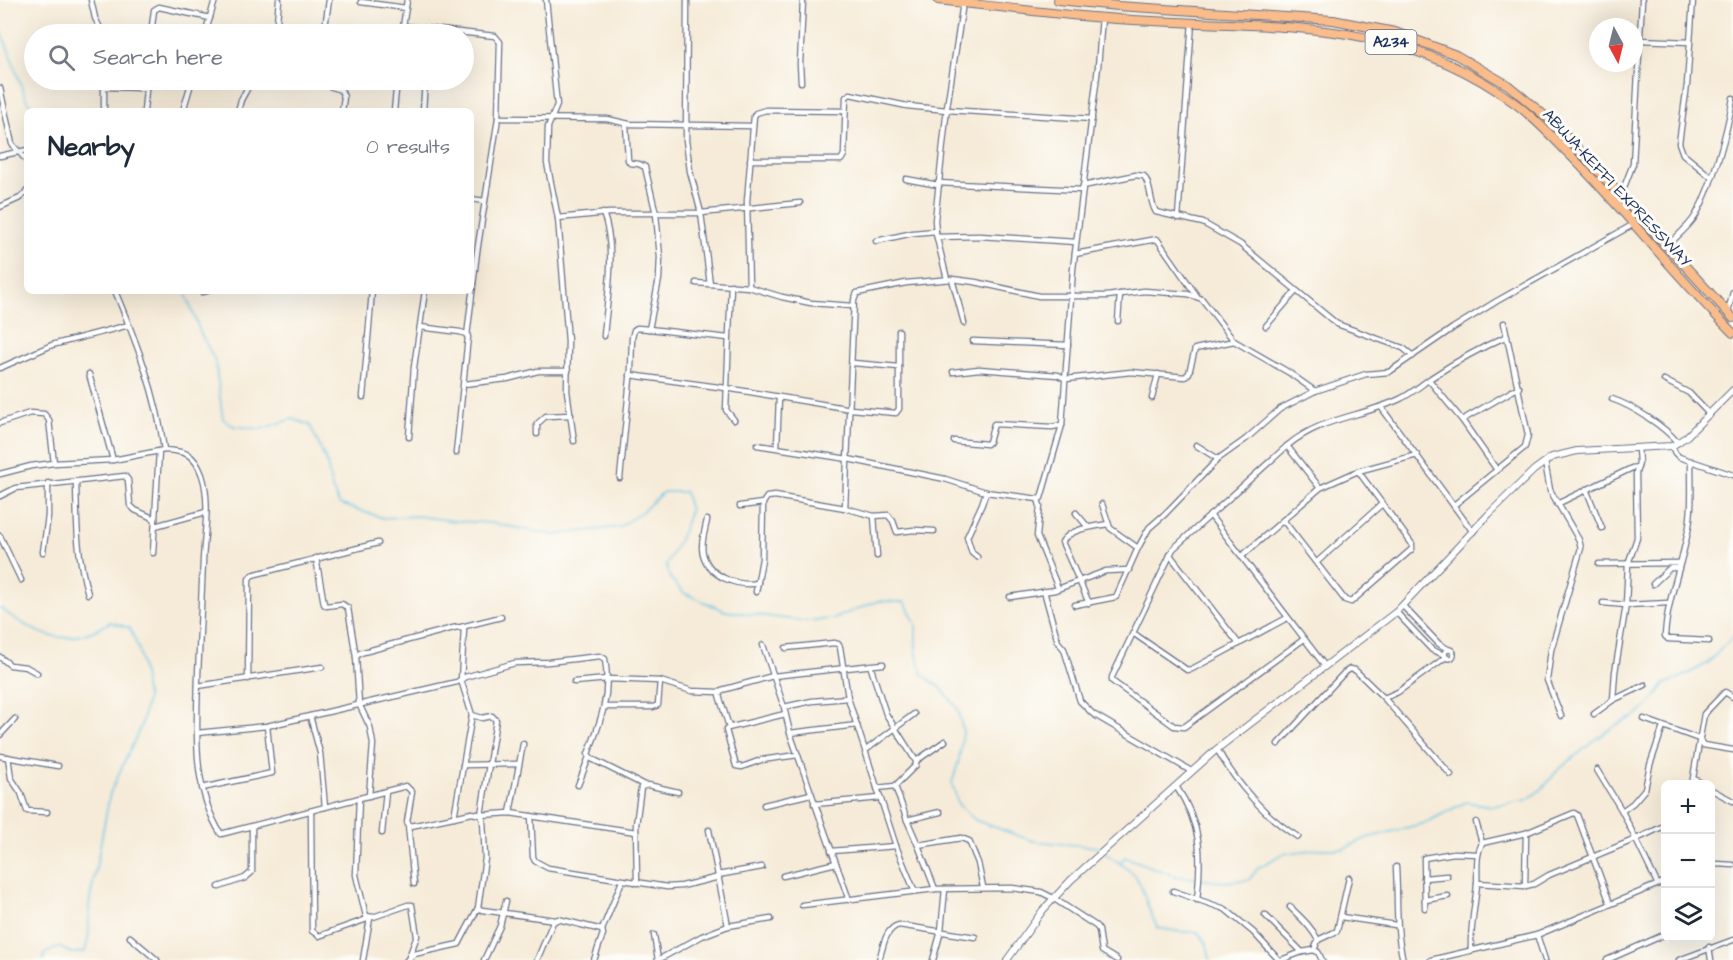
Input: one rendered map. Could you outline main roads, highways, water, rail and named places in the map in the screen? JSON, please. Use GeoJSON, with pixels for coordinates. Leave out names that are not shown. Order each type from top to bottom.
{"type":"FeatureCollection","features":[{"type":"Feature","properties":{"kind":"highway","name":"ABUJA-KEFFI EXPRESSWAY"},"geometry":{"type":"LineString","coordinates":[[938,0],[1102,17],[1320,30],[1358,35],[1411,48],[1459,68],[1503,94],[1544,127],[1733,333]]}},
{"type":"Feature","properties":{"kind":"highway","name":"ABUJA-KEFFI EXPRESSWAY"},"geometry":{"type":"LineString","coordinates":[[1058,0],[1333,20],[1374,26],[1416,38],[1456,55],[1508,85],[1540,110],[1572,140],[1730,315]]}},
{"type":"Feature","properties":{"kind":"highway"},"geometry":{"type":"LineString","coordinates":[[1250,25],[1251,14]]}},
{"type":"Feature","properties":{"kind":"waterway"},"geometry":{"type":"LineString","coordinates":[[0,27],[27,101],[35,108]]}},
{"type":"Feature","properties":{"kind":"waterway"},"geometry":{"type":"LineString","coordinates":[[186,294],[200,332],[215,361],[223,419],[233,426],[260,429],[293,419],[310,425],[327,463],[332,489],[339,504],[383,518],[417,516],[491,523],[554,535],[620,527],[645,509],[663,492],[685,492],[690,511],[681,536],[666,565],[670,578],[684,593],[725,611],[805,621],[832,619],[878,601],[905,602],[916,624],[916,651],[922,674],[941,688],[958,709],[963,732],[959,760],[952,783],[958,804],[975,820],[1033,841],[1097,847],[1101,850]]}},
{"type":"Feature","properties":{"kind":"waterway"},"geometry":{"type":"LineString","coordinates":[[0,608],[41,633],[53,636],[66,638],[79,636],[110,622],[130,628],[139,650],[147,699],[141,726],[110,793],[89,905],[89,934],[85,952],[71,953],[59,947],[44,954],[43,960]]}},
{"type":"Feature","properties":{"kind":"waterway"},"geometry":{"type":"LineString","coordinates":[[1120,863],[1125,857],[1175,876],[1222,882],[1249,880],[1259,867],[1283,854],[1318,849],[1343,849],[1367,838],[1425,823],[1466,802],[1492,806],[1527,800],[1543,788],[1557,771],[1595,740],[1618,724],[1634,717],[1649,705],[1665,684],[1708,663],[1733,636]]}},
{"type":"Feature","properties":{"kind":"waterway"},"geometry":{"type":"LineString","coordinates":[[1105,853],[1127,868],[1138,880],[1158,928],[1198,932],[1207,944],[1210,960]]}}]}
